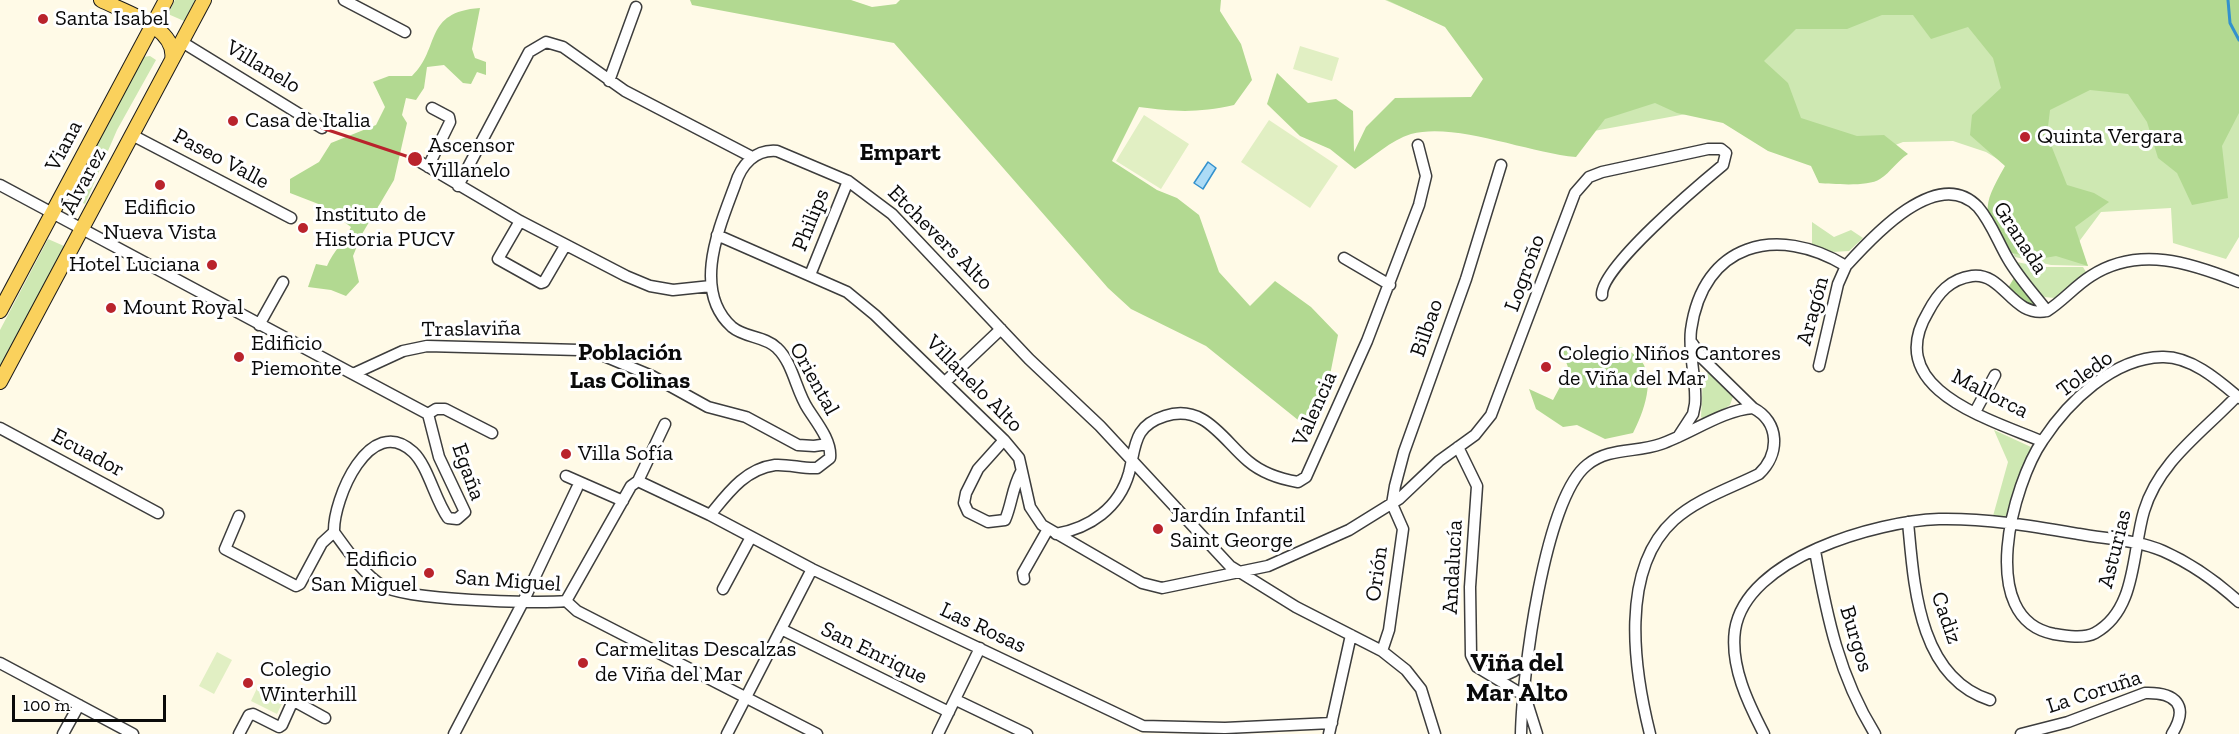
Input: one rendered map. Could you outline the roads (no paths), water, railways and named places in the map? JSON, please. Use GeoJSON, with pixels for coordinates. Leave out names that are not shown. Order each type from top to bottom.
{"type":"FeatureCollection","features":[{"type":"Feature","properties":{"kind":"main road"},"geometry":{"type":"LineString","coordinates":[[101,0],[152,26],[169,40],[172,51],[171,62]]}},
{"type":"Feature","properties":{"kind":"main road","name":"Viana"},"geometry":{"type":"LineString","coordinates":[[0,311],[166,0]]}},
{"type":"Feature","properties":{"kind":"main road","name":"Álvarez"},"geometry":{"type":"LineString","coordinates":[[0,382],[204,0]]}},
{"type":"Feature","properties":{"kind":"street"},"geometry":{"type":"LineString","coordinates":[[344,0],[405,32]]}},
{"type":"Feature","properties":{"kind":"street"},"geometry":{"type":"LineString","coordinates":[[609,81],[636,7]]}},
{"type":"Feature","properties":{"kind":"street","name":"Villanelo"},"geometry":{"type":"LineString","coordinates":[[182,42],[322,128]]}},
{"type":"Feature","properties":{"kind":"street"},"geometry":{"type":"LineString","coordinates":[[458,186],[529,52],[546,42],[563,47],[609,81],[752,157]]}},
{"type":"Feature","properties":{"kind":"street"},"geometry":{"type":"LineString","coordinates":[[428,167],[450,122],[449,117],[432,108]]}},
{"type":"Feature","properties":{"kind":"street","name":"Paseo Valle"},"geometry":{"type":"LineString","coordinates":[[132,135],[291,218]]}},
{"type":"Feature","properties":{"kind":"street","name":"Valencia"},"geometry":{"type":"LineString","coordinates":[[1052,531],[1073,531],[1102,514],[1116,500],[1123,486],[1136,438],[1150,423],[1182,412],[1213,424],[1249,462],[1267,473],[1298,482],[1306,477],[1390,285],[1419,205],[1426,176],[1418,145]]}},
{"type":"Feature","properties":{"kind":"street","name":"Logroño"},"geometry":{"type":"LineString","coordinates":[[1238,572],[1268,566],[1349,530],[1392,504],[1474,435],[1491,415],[1502,392],[1575,193],[1581,184],[1602,172],[1675,155],[1715,148],[1726,153],[1723,165],[1638,242],[1606,281],[1601,289],[1602,295]]}},
{"type":"Feature","properties":{"kind":"street","name":"Etchevers Alto"},"geometry":{"type":"LineString","coordinates":[[752,157],[769,150],[777,151],[848,181],[892,214],[1238,572],[1382,651],[1406,670],[1421,689],[1436,734]]}},
{"type":"Feature","properties":{"kind":"street","name":"Oriental"},"geometry":{"type":"LineString","coordinates":[[752,157],[738,174],[717,235],[712,253],[711,286],[728,322],[746,334],[769,342],[785,358],[804,403],[828,444]]}},
{"type":"Feature","properties":{"kind":"street"},"geometry":{"type":"LineString","coordinates":[[415,159],[565,246],[650,286],[673,290],[711,286]]}},
{"type":"Feature","properties":{"kind":"street","name":"Bilbao"},"geometry":{"type":"LineString","coordinates":[[1392,504],[1404,452],[1466,279],[1501,165]]}},
{"type":"Feature","properties":{"kind":"street","name":"Philips"},"geometry":{"type":"LineString","coordinates":[[810,275],[848,181]]}},
{"type":"Feature","properties":{"kind":"street"},"geometry":{"type":"LineString","coordinates":[[0,185],[428,414],[436,409],[445,410],[492,433]]}},
{"type":"Feature","properties":{"kind":"street","name":"Granada"},"geometry":{"type":"LineString","coordinates":[[1846,266],[1865,244],[1912,207],[1940,193],[1957,194],[1977,206],[2013,267],[2047,310],[2092,275],[2130,261],[2148,258],[2180,261],[2239,282]]}},
{"type":"Feature","properties":{"kind":"street"},"geometry":{"type":"LineString","coordinates":[[520,221],[498,259],[541,284],[565,246]]}},
{"type":"Feature","properties":{"kind":"street","name":"Villanelo Alto"},"geometry":{"type":"LineString","coordinates":[[717,235],[847,292],[1004,440],[1019,458],[1030,507],[1036,518],[1052,531],[1142,583],[1162,588],[1238,572]]}},
{"type":"Feature","properties":{"kind":"street"},"geometry":{"type":"LineString","coordinates":[[1678,437],[1693,414],[1695,381],[1691,332],[1701,297],[1713,275],[1733,256],[1769,243],[1787,243],[1813,249],[1846,266]]}},
{"type":"Feature","properties":{"kind":"street"},"geometry":{"type":"LineString","coordinates":[[1344,258],[1390,285]]}},
{"type":"Feature","properties":{"kind":"street","name":"Aragón"},"geometry":{"type":"LineString","coordinates":[[1819,366],[1835,292],[1846,266]]}},
{"type":"Feature","properties":{"kind":"street","name":"Mallorca"},"geometry":{"type":"LineString","coordinates":[[2041,441],[1948,400],[1923,373],[1918,349],[1919,333],[1934,301],[1945,287],[1962,278],[1975,275],[1989,280],[2026,310],[2047,310]]}},
{"type":"Feature","properties":{"kind":"street"},"geometry":{"type":"LineString","coordinates":[[259,325],[283,282]]}},
{"type":"Feature","properties":{"kind":"street"},"geometry":{"type":"LineString","coordinates":[[945,382],[1001,329]]}},
{"type":"Feature","properties":{"kind":"street"},"geometry":{"type":"LineString","coordinates":[[1650,734],[1642,701],[1636,659],[1638,597],[1643,566],[1658,538],[1674,520],[1689,508],[1759,474],[1772,458],[1775,439],[1763,413],[1753,408],[1740,392],[1710,366],[1692,343]]}},
{"type":"Feature","properties":{"kind":"street","name":"Traslaviña"},"geometry":{"type":"LineString","coordinates":[[353,374],[403,351],[428,346],[579,350],[604,356],[652,376],[708,407],[746,417],[798,445],[828,444]]}},
{"type":"Feature","properties":{"kind":"street","name":"Toledo"},"geometry":{"type":"LineString","coordinates":[[2009,523],[2041,441],[2067,408],[2093,386],[2136,362],[2163,357],[2187,362],[2238,397]]}},
{"type":"Feature","properties":{"kind":"street"},"geometry":{"type":"LineString","coordinates":[[1695,381],[1699,371],[1710,366]]}},
{"type":"Feature","properties":{"kind":"street"},"geometry":{"type":"LineString","coordinates":[[1975,412],[1995,375]]}},
{"type":"Feature","properties":{"kind":"street"},"geometry":{"type":"LineString","coordinates":[[1730,414],[1740,392]]}},
{"type":"Feature","properties":{"kind":"street","name":"Asturias"},"geometry":{"type":"LineString","coordinates":[[2009,523],[2007,557],[2010,586],[2018,607],[2027,621],[2047,632],[2070,637],[2094,634],[2114,617],[2127,594],[2144,509],[2156,481],[2182,448],[2238,397]]}},
{"type":"Feature","properties":{"kind":"street"},"geometry":{"type":"LineString","coordinates":[[1521,734],[1526,661],[1543,573],[1560,511],[1572,481],[1588,463],[1602,456],[1659,445],[1730,414],[1753,408]]}},
{"type":"Feature","properties":{"kind":"street","name":"Egaña"},"geometry":{"type":"LineString","coordinates":[[334,532],[340,503],[362,457],[371,447],[384,443],[399,444],[414,453],[448,518],[457,519],[464,515],[465,510],[439,457],[428,414]]}},
{"type":"Feature","properties":{"kind":"street"},"geometry":{"type":"LineString","coordinates":[[1693,414],[1702,427]]}},
{"type":"Feature","properties":{"kind":"street"},"geometry":{"type":"LineString","coordinates":[[566,601],[631,486],[638,482],[665,424]]}},
{"type":"Feature","properties":{"kind":"street","name":"Ecuador"},"geometry":{"type":"LineString","coordinates":[[0,428],[158,513]]}},
{"type":"Feature","properties":{"kind":"street"},"geometry":{"type":"LineString","coordinates":[[1004,440],[973,479],[964,503],[968,513],[988,522],[1005,520],[1011,494],[1021,472]]}},
{"type":"Feature","properties":{"kind":"street"},"geometry":{"type":"LineString","coordinates":[[710,515],[735,484],[762,469],[775,465],[810,469],[823,466],[830,458],[828,444]]}},
{"type":"Feature","properties":{"kind":"street","name":"Andalucía"},"geometry":{"type":"LineString","coordinates":[[1458,447],[1477,486],[1470,587],[1471,655],[1477,667],[1499,678],[1525,696]]}},
{"type":"Feature","properties":{"kind":"street"},"geometry":{"type":"LineString","coordinates":[[566,476],[623,501]]}},
{"type":"Feature","properties":{"kind":"street","name":"Las Rosas"},"geometry":{"type":"LineString","coordinates":[[638,482],[710,515],[812,569],[980,648],[1141,730],[1331,728]]}},
{"type":"Feature","properties":{"kind":"street"},"geometry":{"type":"LineString","coordinates":[[454,734],[523,602],[577,488]]}},
{"type":"Feature","properties":{"kind":"street","name":"Orión"},"geometry":{"type":"LineString","coordinates":[[1382,651],[1390,620],[1403,529],[1392,504]]}},
{"type":"Feature","properties":{"kind":"street"},"geometry":{"type":"LineString","coordinates":[[239,516],[225,549],[297,586],[324,539],[334,532]]}},
{"type":"Feature","properties":{"kind":"street"},"geometry":{"type":"LineString","coordinates":[[1764,734],[1746,697],[1738,668],[1736,628],[1747,601],[1767,578],[1815,551],[1860,532],[1908,522],[1968,519],[2009,523],[2136,544],[2164,552],[2199,571],[2239,602]]}},
{"type":"Feature","properties":{"kind":"street","name":"Cadiz"},"geometry":{"type":"LineString","coordinates":[[1908,522],[1915,587],[1923,620],[1942,665],[1958,683],[1975,695],[1990,700]]}},
{"type":"Feature","properties":{"kind":"street"},"geometry":{"type":"LineString","coordinates":[[1024,579],[1023,573],[1052,531]]}},
{"type":"Feature","properties":{"kind":"street","name":"San Miguel"},"geometry":{"type":"LineString","coordinates":[[334,532],[371,577],[395,592],[523,602],[566,601],[577,611],[817,734]]}},
{"type":"Feature","properties":{"kind":"street"},"geometry":{"type":"LineString","coordinates":[[723,589],[751,537]]}},
{"type":"Feature","properties":{"kind":"street","name":"Burgos"},"geometry":{"type":"LineString","coordinates":[[1815,551],[1834,648],[1854,695],[1875,734]]}},
{"type":"Feature","properties":{"kind":"street"},"geometry":{"type":"LineString","coordinates":[[727,734],[812,569]]}},
{"type":"Feature","properties":{"kind":"street","name":"San Enrique"},"geometry":{"type":"LineString","coordinates":[[781,629],[949,712]]}},
{"type":"Feature","properties":{"kind":"street"},"geometry":{"type":"LineString","coordinates":[[1331,728],[1351,635]]}},
{"type":"Feature","properties":{"kind":"street"},"geometry":{"type":"LineString","coordinates":[[938,734],[980,648]]}},
{"type":"Feature","properties":{"kind":"street"},"geometry":{"type":"LineString","coordinates":[[1499,678],[1514,671],[1526,661]]}},
{"type":"Feature","properties":{"kind":"street"},"geometry":{"type":"LineString","coordinates":[[0,663],[133,734]]}},
{"type":"Feature","properties":{"kind":"street","name":"La Coruña"},"geometry":{"type":"LineString","coordinates":[[2021,734],[2077,719],[2145,693],[2158,693],[2172,697],[2178,704],[2181,713],[2179,723],[2172,734]]}},
{"type":"Feature","properties":{"kind":"street"},"geometry":{"type":"LineString","coordinates":[[1525,696],[1537,734]]}},
{"type":"Feature","properties":{"kind":"street"},"geometry":{"type":"LineString","coordinates":[[956,700],[1027,734]]}},
{"type":"Feature","properties":{"kind":"street"},"geometry":{"type":"LineString","coordinates":[[239,734],[249,715],[254,714],[279,727],[291,705],[296,702],[325,718]]}},
{"type":"Feature","properties":{"kind":"street"},"geometry":{"type":"LineString","coordinates":[[63,734],[79,705]]}},
{"type":"Feature","properties":{"kind":"water"},"geometry":{"type":"Polygon","coordinates":[[[1208,162],[1216,168],[1203,189],[1194,183],[1208,162]]]}},
{"type":"Feature","properties":{"kind":"waterway"},"geometry":{"type":"LineString","coordinates":[[2228,0],[2230,23],[2239,40]]}},
{"type":"Feature","properties":{"kind":"railway"},"geometry":{"type":"LineString","coordinates":[[322,128],[415,159]]}},
{"type":"Feature","properties":{"kind":"place","name":"Santa Isabel"},"geometry":{"type":"Point","coordinates":[43,19]}},
{"type":"Feature","properties":{"kind":"place","name":"Casa de Italia"},"geometry":{"type":"Point","coordinates":[233,121]}},
{"type":"Feature","properties":{"kind":"place","name":"Quinta Vergara"},"geometry":{"type":"Point","coordinates":[2025,137]}},
{"type":"Feature","properties":{"kind":"place","name":"Ascensor Villanelo"},"geometry":{"type":"Point","coordinates":[415,159]}},
{"type":"Feature","properties":{"kind":"place","name":"Edificio Nueva Vista"},"geometry":{"type":"Point","coordinates":[160,185]}},
{"type":"Feature","properties":{"kind":"place","name":"Instituto de Historia PUCV"},"geometry":{"type":"Point","coordinates":[303,228]}},
{"type":"Feature","properties":{"kind":"place","name":"Hotel Luciana"},"geometry":{"type":"Point","coordinates":[212,265]}},
{"type":"Feature","properties":{"kind":"place","name":"Mount Royal"},"geometry":{"type":"Point","coordinates":[111,308]}},
{"type":"Feature","properties":{"kind":"place","name":"Edificio Piemonte"},"geometry":{"type":"Point","coordinates":[239,357]}},
{"type":"Feature","properties":{"kind":"place","name":"Colegio Niños Cantores de Viña del Mar"},"geometry":{"type":"Point","coordinates":[1546,367]}},
{"type":"Feature","properties":{"kind":"place","name":"Villa Sofía"},"geometry":{"type":"Point","coordinates":[566,454]}},
{"type":"Feature","properties":{"kind":"place","name":"Jardín Infantil Saint George"},"geometry":{"type":"Point","coordinates":[1158,529]}},
{"type":"Feature","properties":{"kind":"place","name":"Edificio San Miguel"},"geometry":{"type":"Point","coordinates":[429,573]}},
{"type":"Feature","properties":{"kind":"place","name":"Carmelitas Descalzas de Viña del Mar"},"geometry":{"type":"Point","coordinates":[583,663]}},
{"type":"Feature","properties":{"kind":"place","name":"Colegio Winterhill"},"geometry":{"type":"Point","coordinates":[248,683]}},
{"type":"Feature","properties":{"kind":"district","name":"Empart"},"geometry":{"type":"Point","coordinates":[900,153]}},
{"type":"Feature","properties":{"kind":"district","name":"Población Las Colinas"},"geometry":{"type":"Point","coordinates":[630,367]}},
{"type":"Feature","properties":{"kind":"district","name":"Viña del Mar Alto"},"geometry":{"type":"Point","coordinates":[1517,679]}}]}
